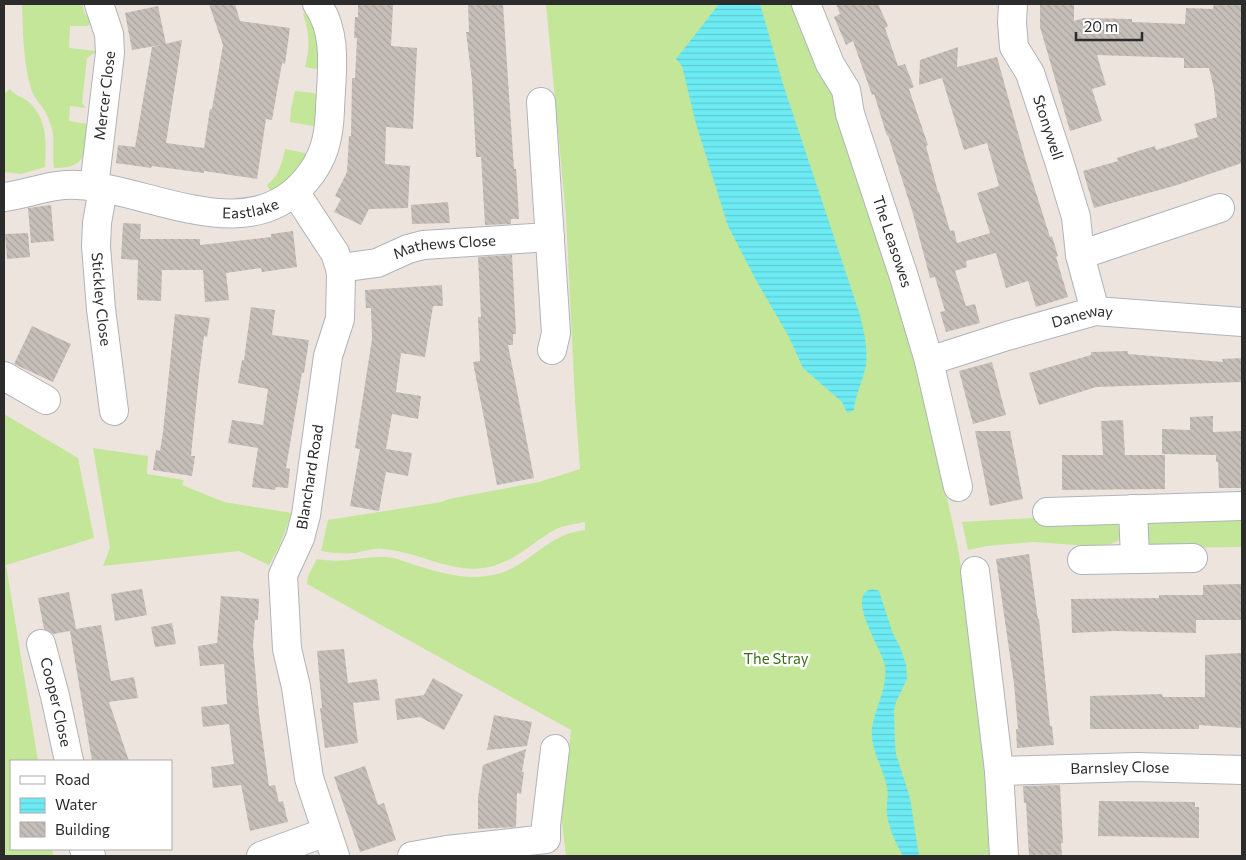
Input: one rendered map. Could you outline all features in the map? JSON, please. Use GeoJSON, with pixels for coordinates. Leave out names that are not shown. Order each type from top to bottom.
{"type":"FeatureCollection","features":[{"type":"Feature","properties":{"kind":"street","name":"Mercer Close"},"geometry":{"type":"LineString","coordinates":[[99,4],[109,34],[110,53],[99,188]]}},
{"type":"Feature","properties":{"kind":"street","name":"Eastlake"},"geometry":{"type":"LineString","coordinates":[[4,197],[51,186],[78,185],[208,212],[239,214],[270,207],[295,192],[319,164],[328,133],[332,53],[326,19],[317,4]]}},
{"type":"Feature","properties":{"kind":"street","name":"The Leasowes"},"geometry":{"type":"LineString","coordinates":[[806,4],[830,64],[846,90],[850,114],[904,277],[929,361],[958,487]]}},
{"type":"Feature","properties":{"kind":"street","name":"Stonywell"},"geometry":{"type":"LineString","coordinates":[[1012,4],[1014,47],[1030,74],[1059,161],[1076,218],[1080,255],[1095,311]]}},
{"type":"Feature","properties":{"kind":"street"},"geometry":{"type":"LineString","coordinates":[[541,102],[556,333],[552,350]]}},
{"type":"Feature","properties":{"kind":"street","name":"Stickley Close"},"geometry":{"type":"LineString","coordinates":[[99,188],[96,246],[101,309],[114,411]]}},
{"type":"Feature","properties":{"kind":"street","name":"Blanchard Road"},"geometry":{"type":"LineString","coordinates":[[295,192],[332,248],[340,268],[340,319],[328,356],[306,515],[300,538],[285,567],[282,582],[287,649],[296,687],[307,768],[330,844]]}},
{"type":"Feature","properties":{"kind":"street"},"geometry":{"type":"LineString","coordinates":[[1080,255],[1220,208]]}},
{"type":"Feature","properties":{"kind":"street","name":"Mathews Close"},"geometry":{"type":"LineString","coordinates":[[340,268],[377,263],[408,249],[423,245],[550,237]]}},
{"type":"Feature","properties":{"kind":"street","name":"Daneway"},"geometry":{"type":"LineString","coordinates":[[929,361],[1095,311],[1242,322]]}},
{"type":"Feature","properties":{"kind":"street"},"geometry":{"type":"LineString","coordinates":[[4,376],[46,400]]}},
{"type":"Feature","properties":{"kind":"street"},"geometry":{"type":"LineString","coordinates":[[1047,512],[1242,506]]}},
{"type":"Feature","properties":{"kind":"street"},"geometry":{"type":"LineString","coordinates":[[1134,509],[1135,558]]}},
{"type":"Feature","properties":{"kind":"street"},"geometry":{"type":"LineString","coordinates":[[1082,560],[1192,558]]}},
{"type":"Feature","properties":{"kind":"street"},"geometry":{"type":"LineString","coordinates":[[975,571],[998,771],[1004,856]]}},
{"type":"Feature","properties":{"kind":"street","name":"Cooper Close"},"geometry":{"type":"LineString","coordinates":[[41,644],[55,696],[69,760]]}},
{"type":"Feature","properties":{"kind":"street"},"geometry":{"type":"LineString","coordinates":[[412,856],[465,848],[548,848],[546,825],[555,749]]}},
{"type":"Feature","properties":{"kind":"street","name":"Barnsley Close"},"geometry":{"type":"LineString","coordinates":[[998,771],[1138,767],[1242,770]]}},
{"type":"Feature","properties":{"kind":"street"},"geometry":{"type":"LineString","coordinates":[[261,856],[330,844]]}},
{"type":"Feature","properties":{"kind":"green space"},"geometry":{"type":"Polygon","coordinates":[[[22,4],[82,4],[85,14],[93,20],[87,26],[70,26],[69,48],[96,51],[87,58],[82,103],[86,108],[70,106],[69,121],[88,124],[87,142],[83,156],[73,165],[54,168],[52,129],[46,113],[32,92],[27,71],[22,4]]]}},
{"type":"Feature","properties":{"kind":"green space","name":"The Stray"},"geometry":{"type":"Polygon","coordinates":[[[546,4],[798,4],[832,78],[919,371],[958,548],[976,669],[994,856],[566,856],[561,815],[571,730],[307,584],[308,576],[317,559],[335,561],[389,557],[447,574],[468,577],[490,576],[512,568],[561,537],[585,530],[585,522],[556,529],[510,559],[479,569],[451,566],[410,554],[382,549],[372,549],[356,553],[321,551],[328,520],[442,502],[449,499],[539,482],[580,469],[566,216],[546,4]]]}},
{"type":"Feature","properties":{"kind":"green space"},"geometry":{"type":"Polygon","coordinates":[[[310,11],[315,20],[321,66],[315,69],[305,67],[308,40],[303,14],[310,11]]]}},
{"type":"Feature","properties":{"kind":"green space"},"geometry":{"type":"Polygon","coordinates":[[[10,89],[28,101],[36,110],[45,133],[45,167],[21,174],[4,172],[4,94],[10,89]]]}},
{"type":"Feature","properties":{"kind":"green space"},"geometry":{"type":"Polygon","coordinates":[[[295,91],[314,93],[320,100],[316,125],[290,122],[295,91]]]}},
{"type":"Feature","properties":{"kind":"green space"},"geometry":{"type":"Polygon","coordinates":[[[285,149],[305,153],[309,159],[273,196],[267,185],[279,169],[285,149]]]}},
{"type":"Feature","properties":{"kind":"green space"},"geometry":{"type":"Polygon","coordinates":[[[4,414],[78,458],[94,538],[6,565],[38,760],[10,760],[10,850],[52,850],[53,856],[4,856],[4,414]]]}},
{"type":"Feature","properties":{"kind":"green space"},"geometry":{"type":"Polygon","coordinates":[[[93,448],[148,456],[147,474],[184,480],[182,485],[224,502],[292,513],[279,547],[269,565],[239,551],[103,566],[110,548],[93,448]]]}},
{"type":"Feature","properties":{"kind":"green space"},"geometry":{"type":"Polygon","coordinates":[[[1242,516],[1242,547],[1154,548],[1148,543],[1146,537],[1145,523],[1149,519],[1242,516]]]}},
{"type":"Feature","properties":{"kind":"green space"},"geometry":{"type":"Polygon","coordinates":[[[1033,518],[1120,521],[1122,536],[1118,541],[1103,547],[1034,542],[987,546],[968,550],[962,522],[1033,518]]]}},
{"type":"Feature","properties":{"kind":"water"},"geometry":{"type":"Polygon","coordinates":[[[719,4],[760,4],[783,84],[860,315],[866,346],[866,365],[854,410],[847,413],[842,402],[803,368],[789,337],[757,282],[728,226],[696,124],[682,66],[676,59],[719,4]]]}},
{"type":"Feature","properties":{"kind":"water"},"geometry":{"type":"Polygon","coordinates":[[[873,589],[879,591],[893,634],[906,664],[907,679],[894,710],[895,743],[896,754],[910,798],[919,856],[903,856],[893,835],[887,814],[887,787],[873,744],[872,728],[885,682],[885,666],[863,611],[862,601],[865,593],[873,589]]]}},
{"type":"Feature","properties":{"kind":"building"},"geometry":{"type":"Polygon","coordinates":[[[209,4],[235,4],[240,21],[290,28],[285,64],[282,63],[272,120],[266,119],[257,179],[204,171],[204,173],[116,163],[118,145],[135,147],[152,47],[182,40],[166,143],[204,148],[223,45],[209,4]]]}},
{"type":"Feature","properties":{"kind":"building"},"geometry":{"type":"Polygon","coordinates":[[[358,4],[393,5],[391,46],[417,48],[413,129],[386,127],[385,164],[410,166],[408,208],[369,209],[361,225],[334,212],[341,199],[335,196],[347,172],[349,136],[351,136],[352,78],[355,78],[357,38],[354,38],[355,17],[358,17],[358,4]]]}},
{"type":"Feature","properties":{"kind":"building"},"geometry":{"type":"Polygon","coordinates":[[[468,4],[503,4],[519,219],[511,219],[511,224],[485,225],[481,157],[476,157],[472,81],[466,32],[469,32],[468,4]]]}},
{"type":"Feature","properties":{"kind":"building"},"geometry":{"type":"Polygon","coordinates":[[[836,4],[878,4],[888,26],[885,28],[898,66],[905,64],[914,87],[909,89],[928,145],[926,146],[950,231],[954,230],[957,243],[990,233],[977,193],[999,186],[987,143],[964,150],[942,78],[919,85],[920,60],[958,47],[957,67],[997,57],[1025,158],[1050,237],[1052,236],[1058,256],[1056,257],[1068,297],[1036,307],[1028,281],[1006,288],[996,253],[966,261],[967,267],[955,271],[966,306],[975,304],[980,323],[946,332],[940,312],[945,311],[935,277],[930,278],[913,214],[888,135],[853,41],[846,45],[834,17],[840,14],[836,4]]]}},
{"type":"Feature","properties":{"kind":"building"},"geometry":{"type":"Polygon","coordinates":[[[1040,4],[1074,4],[1074,21],[1084,18],[1132,19],[1132,22],[1185,24],[1186,8],[1213,9],[1214,4],[1242,4],[1242,163],[1174,186],[1094,208],[1083,171],[1118,161],[1117,158],[1138,151],[1155,146],[1156,150],[1198,137],[1194,124],[1217,117],[1214,89],[1209,68],[1184,68],[1184,58],[1097,55],[1106,85],[1092,89],[1102,121],[1070,131],[1040,27],[1040,4]]]}},
{"type":"Feature","properties":{"kind":"building"},"geometry":{"type":"Polygon","coordinates":[[[158,6],[166,44],[132,50],[125,13],[158,6]]]}},
{"type":"Feature","properties":{"kind":"building"},"geometry":{"type":"Polygon","coordinates":[[[448,202],[450,223],[412,224],[411,205],[448,202]]]}},
{"type":"Feature","properties":{"kind":"building"},"geometry":{"type":"Polygon","coordinates":[[[51,205],[54,241],[31,243],[28,208],[51,205]]]}},
{"type":"Feature","properties":{"kind":"building"},"geometry":{"type":"Polygon","coordinates":[[[123,223],[141,224],[140,239],[200,239],[200,245],[271,237],[271,234],[293,231],[297,267],[262,272],[261,268],[226,273],[229,300],[205,302],[203,270],[162,270],[161,301],[137,300],[138,260],[121,259],[123,223]]]}},
{"type":"Feature","properties":{"kind":"building"},"geometry":{"type":"Polygon","coordinates":[[[28,233],[30,257],[7,259],[5,234],[28,233]]]}},
{"type":"Feature","properties":{"kind":"building"},"geometry":{"type":"Polygon","coordinates":[[[512,255],[516,334],[513,334],[513,345],[508,345],[534,478],[497,485],[473,362],[480,361],[478,317],[481,317],[478,257],[512,255]]]}},
{"type":"Feature","properties":{"kind":"building"},"geometry":{"type":"Polygon","coordinates":[[[442,285],[443,306],[433,306],[425,357],[401,353],[396,392],[421,396],[418,419],[392,414],[386,449],[412,453],[408,476],[386,472],[379,511],[350,506],[360,449],[355,448],[372,339],[371,308],[366,308],[365,290],[442,285]]]}},
{"type":"Feature","properties":{"kind":"building"},"geometry":{"type":"Polygon","coordinates":[[[251,307],[275,310],[272,335],[309,340],[286,468],[290,469],[288,488],[276,487],[275,490],[252,487],[258,448],[228,443],[232,420],[263,425],[268,389],[238,383],[242,360],[244,360],[251,307]]]}},
{"type":"Feature","properties":{"kind":"building"},"geometry":{"type":"Polygon","coordinates":[[[175,314],[210,318],[207,337],[204,336],[199,376],[191,456],[195,456],[192,476],[153,470],[156,450],[160,451],[163,432],[175,314]]]}},
{"type":"Feature","properties":{"kind":"building"},"geometry":{"type":"Polygon","coordinates":[[[32,326],[71,344],[53,382],[14,364],[32,326]]]}},
{"type":"Feature","properties":{"kind":"building"},"geometry":{"type":"Polygon","coordinates":[[[1128,351],[1128,354],[1223,362],[1222,359],[1242,358],[1242,382],[1096,387],[1039,405],[1029,373],[1091,355],[1091,352],[1128,351]]]}},
{"type":"Feature","properties":{"kind":"building"},"geometry":{"type":"Polygon","coordinates":[[[992,362],[1006,415],[973,424],[959,371],[992,362]]]}},
{"type":"Feature","properties":{"kind":"building"},"geometry":{"type":"Polygon","coordinates":[[[1213,416],[1213,432],[1242,431],[1242,488],[1219,488],[1216,455],[1162,454],[1162,429],[1190,430],[1190,417],[1213,416]]]}},
{"type":"Feature","properties":{"kind":"building"},"geometry":{"type":"Polygon","coordinates":[[[1123,420],[1125,455],[1165,455],[1165,489],[1062,490],[1062,455],[1103,455],[1101,421],[1123,420]]]}},
{"type":"Feature","properties":{"kind":"building"},"geometry":{"type":"Polygon","coordinates":[[[975,431],[1010,431],[1023,499],[990,506],[975,431]]]}},
{"type":"Feature","properties":{"kind":"building"},"geometry":{"type":"Polygon","coordinates":[[[1029,554],[1039,619],[1050,726],[1052,726],[1054,745],[1017,748],[1016,729],[1018,729],[1014,684],[996,559],[1029,554]]]}},
{"type":"Feature","properties":{"kind":"building"},"geometry":{"type":"Polygon","coordinates":[[[1242,584],[1242,620],[1196,620],[1196,633],[1114,631],[1072,633],[1071,599],[1159,598],[1159,595],[1203,595],[1203,585],[1242,584]]]}},
{"type":"Feature","properties":{"kind":"building"},"geometry":{"type":"Polygon","coordinates":[[[142,589],[147,615],[115,621],[111,594],[142,589]]]}},
{"type":"Feature","properties":{"kind":"building"},"geometry":{"type":"Polygon","coordinates":[[[69,592],[76,629],[101,625],[111,681],[134,677],[138,698],[109,702],[129,760],[92,760],[70,631],[53,634],[44,629],[38,598],[69,592]]]}},
{"type":"Feature","properties":{"kind":"building"},"geometry":{"type":"Polygon","coordinates":[[[221,596],[259,599],[258,620],[255,620],[253,645],[259,714],[269,786],[275,785],[279,802],[283,801],[288,822],[250,831],[241,785],[213,788],[211,767],[234,764],[229,724],[203,727],[201,707],[227,704],[224,664],[200,666],[198,646],[217,643],[221,596]]]}},
{"type":"Feature","properties":{"kind":"building"},"geometry":{"type":"Polygon","coordinates":[[[172,623],[176,644],[155,647],[151,627],[172,623]]]}},
{"type":"Feature","properties":{"kind":"building"},"geometry":{"type":"Polygon","coordinates":[[[344,649],[348,683],[377,679],[380,700],[353,703],[358,743],[325,748],[320,708],[322,708],[317,651],[344,649]]]}},
{"type":"Feature","properties":{"kind":"building"},"geometry":{"type":"Polygon","coordinates":[[[1242,653],[1242,728],[1199,725],[1199,729],[1090,729],[1090,696],[1162,694],[1163,697],[1205,697],[1205,655],[1242,653]]]}},
{"type":"Feature","properties":{"kind":"building"},"geometry":{"type":"Polygon","coordinates":[[[433,678],[463,695],[444,730],[420,717],[397,720],[395,699],[424,695],[433,678]]]}},
{"type":"Feature","properties":{"kind":"building"},"geometry":{"type":"Polygon","coordinates":[[[494,715],[532,722],[527,746],[487,750],[494,715]]]}},
{"type":"Feature","properties":{"kind":"building"},"geometry":{"type":"Polygon","coordinates":[[[526,749],[521,794],[517,793],[516,827],[478,829],[478,798],[483,765],[526,749]]]}},
{"type":"Feature","properties":{"kind":"building"},"geometry":{"type":"Polygon","coordinates":[[[365,766],[378,805],[384,803],[396,840],[360,852],[334,777],[365,766]]]}},
{"type":"Feature","properties":{"kind":"building"},"geometry":{"type":"Polygon","coordinates":[[[1060,785],[1062,856],[1029,856],[1026,803],[1024,803],[1023,786],[1060,785]]]}},
{"type":"Feature","properties":{"kind":"building"},"geometry":{"type":"Polygon","coordinates":[[[1099,801],[1195,802],[1195,807],[1199,807],[1199,838],[1098,836],[1099,801]]]}}]}
